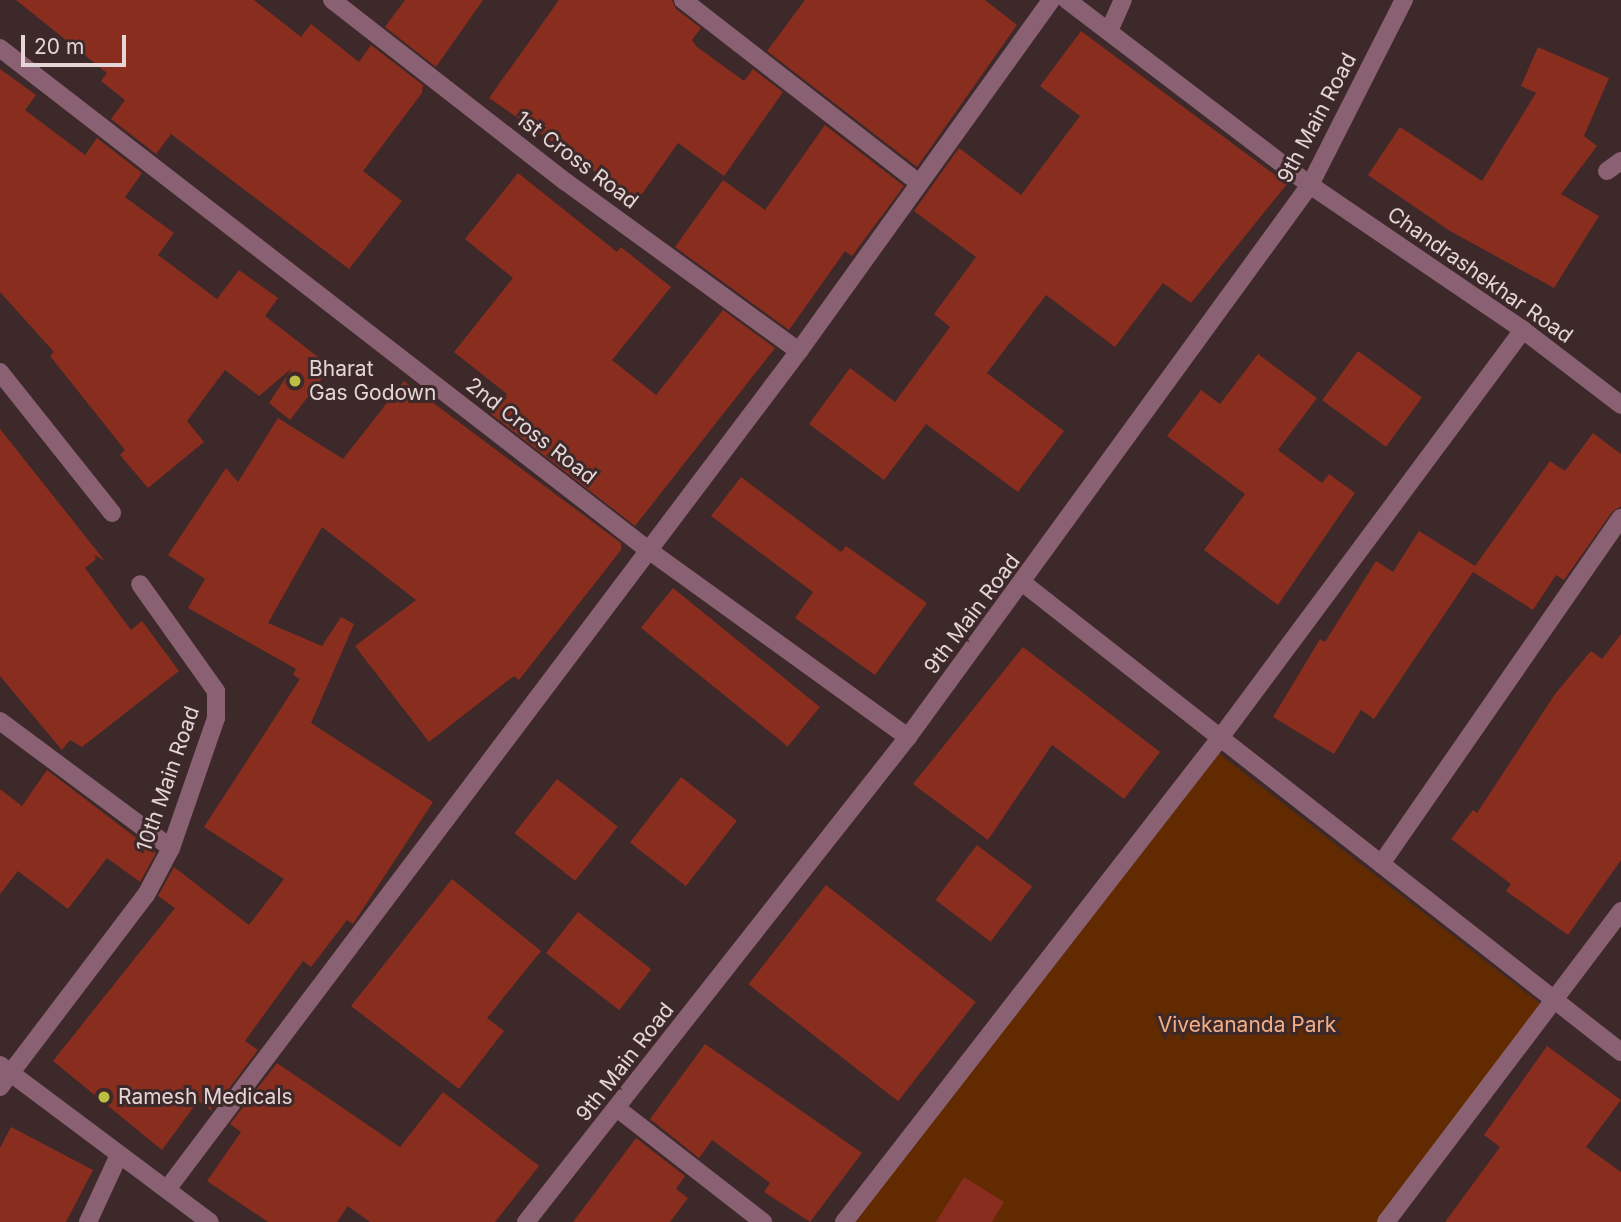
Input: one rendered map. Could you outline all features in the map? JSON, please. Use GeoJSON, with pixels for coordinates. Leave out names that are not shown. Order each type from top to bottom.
{"type":"FeatureCollection","features":[{"type":"Feature","properties":{"kind":"street","name":"1st Cross Road"},"geometry":{"type":"LineString","coordinates":[[332,0],[566,182],[799,351]]}},
{"type":"Feature","properties":{"kind":"street"},"geometry":{"type":"LineString","coordinates":[[682,0],[919,183]]}},
{"type":"Feature","properties":{"kind":"street"},"geometry":{"type":"LineString","coordinates":[[168,1188],[647,549],[799,351],[1051,0]]}},
{"type":"Feature","properties":{"kind":"street","name":"Chandrashekhar Road"},"geometry":{"type":"LineString","coordinates":[[1067,0],[1310,185],[1523,330],[1621,405]]}},
{"type":"Feature","properties":{"kind":"street"},"geometry":{"type":"LineString","coordinates":[[1109,31],[1123,0]]}},
{"type":"Feature","properties":{"kind":"street","name":"9th Main Road"},"geometry":{"type":"LineString","coordinates":[[526,1222],[618,1109],[908,737],[1023,583],[1310,185],[1404,0]]}},
{"type":"Feature","properties":{"kind":"street","name":"2nd Cross Road"},"geometry":{"type":"LineString","coordinates":[[0,48],[647,549],[908,737]]}},
{"type":"Feature","properties":{"kind":"street"},"geometry":{"type":"LineString","coordinates":[[845,1222],[1220,738],[1523,330]]}},
{"type":"Feature","properties":{"kind":"street"},"geometry":{"type":"LineString","coordinates":[[0,372],[112,513]]}},
{"type":"Feature","properties":{"kind":"street"},"geometry":{"type":"LineString","coordinates":[[1381,864],[1621,518]]}},
{"type":"Feature","properties":{"kind":"street"},"geometry":{"type":"LineString","coordinates":[[1023,583],[1621,1052]]}},
{"type":"Feature","properties":{"kind":"street","name":"10th Main Road"},"geometry":{"type":"LineString","coordinates":[[0,1087],[4,1068],[146,895],[172,848],[218,701],[216,691],[141,584]]}},
{"type":"Feature","properties":{"kind":"street"},"geometry":{"type":"LineString","coordinates":[[0,721],[172,848]]}},
{"type":"Feature","properties":{"kind":"street"},"geometry":{"type":"LineString","coordinates":[[1386,1222],[1621,911]]}},
{"type":"Feature","properties":{"kind":"street"},"geometry":{"type":"LineString","coordinates":[[4,1068],[210,1222]]}},
{"type":"Feature","properties":{"kind":"street"},"geometry":{"type":"LineString","coordinates":[[618,1109],[763,1222]]}},
{"type":"Feature","properties":{"kind":"street"},"geometry":{"type":"LineString","coordinates":[[88,1222],[118,1155]]}},
{"type":"Feature","properties":{"kind":"green space","name":"Vivekananda Park"},"geometry":{"type":"Polygon","coordinates":[[[1212,748],[1547,1009],[1386,1222],[844,1222],[1212,748]]]}},
{"type":"Feature","properties":{"kind":"building"},"geometry":{"type":"Polygon","coordinates":[[[16,0],[254,0],[301,37],[311,24],[359,62],[371,45],[423,85],[422,93],[363,171],[402,201],[349,269],[171,134],[156,154],[111,119],[125,100],[101,81],[107,73],[16,0]]]}},
{"type":"Feature","properties":{"kind":"building"},"geometry":{"type":"Polygon","coordinates":[[[405,0],[483,0],[436,67],[385,27],[405,0]]]}},
{"type":"Feature","properties":{"kind":"building"},"geometry":{"type":"Polygon","coordinates":[[[559,0],[672,0],[676,9],[701,28],[692,40],[697,47],[744,81],[753,69],[783,92],[724,176],[678,143],[637,201],[489,98],[559,0]]]}},
{"type":"Feature","properties":{"kind":"building"},"geometry":{"type":"Polygon","coordinates":[[[805,0],[985,0],[1017,25],[917,167],[767,51],[805,0]]]}},
{"type":"Feature","properties":{"kind":"building"},"geometry":{"type":"Polygon","coordinates":[[[1081,31],[1287,184],[1191,303],[1163,283],[1115,347],[1046,295],[987,373],[1064,431],[1018,492],[926,424],[884,480],[809,424],[850,368],[895,402],[950,327],[934,314],[976,257],[914,211],[959,148],[1021,195],[1080,116],[1040,86],[1081,31]]]}},
{"type":"Feature","properties":{"kind":"building"},"geometry":{"type":"Polygon","coordinates":[[[1538,47],[1609,78],[1584,136],[1597,146],[1561,194],[1599,216],[1554,288],[1450,231],[1368,175],[1400,127],[1482,181],[1536,93],[1521,86],[1538,47]]]}},
{"type":"Feature","properties":{"kind":"building"},"geometry":{"type":"Polygon","coordinates":[[[0,69],[36,95],[25,110],[85,155],[97,138],[142,173],[125,197],[174,233],[158,255],[217,299],[239,270],[278,298],[265,316],[331,367],[290,420],[269,403],[292,368],[259,396],[225,370],[187,421],[204,442],[148,488],[120,455],[125,450],[50,356],[54,352],[0,292],[0,69]]]}},
{"type":"Feature","properties":{"kind":"building"},"geometry":{"type":"Polygon","coordinates":[[[825,125],[904,186],[852,256],[845,251],[789,330],[675,247],[723,180],[765,210],[825,125]]]}},
{"type":"Feature","properties":{"kind":"building"},"geometry":{"type":"Polygon","coordinates":[[[518,173],[617,252],[621,247],[671,287],[612,360],[656,395],[723,310],[775,348],[635,526],[491,414],[507,394],[454,352],[513,278],[465,239],[518,173]]]}},
{"type":"Feature","properties":{"kind":"building"},"geometry":{"type":"Polygon","coordinates":[[[1358,351],[1422,397],[1386,447],[1322,400],[1358,351]]]}},
{"type":"Feature","properties":{"kind":"building"},"geometry":{"type":"Polygon","coordinates":[[[1258,354],[1317,398],[1278,450],[1322,483],[1329,474],[1355,493],[1278,605],[1204,550],[1245,494],[1167,436],[1201,390],[1220,404],[1258,354]]]}},
{"type":"Feature","properties":{"kind":"building"},"geometry":{"type":"Polygon","coordinates":[[[404,381],[621,543],[621,550],[519,680],[514,676],[429,742],[355,646],[416,600],[322,527],[268,623],[322,646],[341,617],[354,624],[311,723],[433,802],[353,924],[347,920],[311,967],[303,961],[245,1041],[258,1050],[212,1111],[198,1101],[162,1150],[53,1061],[175,908],[158,896],[174,867],[249,925],[284,879],[204,827],[300,679],[293,675],[296,669],[188,608],[205,579],[168,555],[226,468],[238,482],[278,418],[343,459],[404,381]]]}},
{"type":"Feature","properties":{"kind":"building"},"geometry":{"type":"Polygon","coordinates":[[[0,429],[105,561],[94,555],[96,559],[85,568],[131,630],[142,621],[179,671],[82,747],[70,740],[62,750],[0,676],[0,429]]]}},
{"type":"Feature","properties":{"kind":"building"},"geometry":{"type":"Polygon","coordinates":[[[1593,433],[1621,454],[1621,506],[1612,512],[1564,580],[1556,575],[1533,610],[1473,572],[1374,719],[1361,710],[1334,754],[1273,717],[1320,639],[1325,642],[1376,561],[1393,572],[1419,531],[1475,566],[1550,461],[1565,471],[1593,433]]]}},
{"type":"Feature","properties":{"kind":"building"},"geometry":{"type":"Polygon","coordinates":[[[741,477],[841,552],[846,546],[927,603],[875,675],[795,618],[813,592],[711,516],[741,477]]]}},
{"type":"Feature","properties":{"kind":"building"},"geometry":{"type":"Polygon","coordinates":[[[673,588],[820,707],[788,747],[641,628],[673,588]]]}},
{"type":"Feature","properties":{"kind":"building"},"geometry":{"type":"Polygon","coordinates":[[[1621,634],[1621,860],[1568,935],[1506,891],[1511,884],[1451,839],[1473,810],[1477,813],[1555,694],[1591,651],[1602,659],[1621,634]]]}},
{"type":"Feature","properties":{"kind":"building"},"geometry":{"type":"Polygon","coordinates":[[[1023,647],[1160,752],[1124,799],[1052,745],[988,840],[913,784],[1023,647]]]}},
{"type":"Feature","properties":{"kind":"building"},"geometry":{"type":"Polygon","coordinates":[[[47,770],[156,853],[140,882],[107,858],[68,909],[18,871],[0,894],[0,789],[22,806],[47,770]]]}},
{"type":"Feature","properties":{"kind":"building"},"geometry":{"type":"Polygon","coordinates":[[[681,777],[737,821],[686,886],[630,842],[681,777]]]}},
{"type":"Feature","properties":{"kind":"building"},"geometry":{"type":"Polygon","coordinates":[[[557,779],[618,826],[575,881],[515,833],[557,779]]]}},
{"type":"Feature","properties":{"kind":"building"},"geometry":{"type":"Polygon","coordinates":[[[977,845],[1032,887],[991,942],[935,900],[977,845]]]}},
{"type":"Feature","properties":{"kind":"building"},"geometry":{"type":"Polygon","coordinates":[[[452,879],[541,951],[487,1018],[504,1031],[459,1089],[351,1006],[452,879]]]}},
{"type":"Feature","properties":{"kind":"building"},"geometry":{"type":"Polygon","coordinates":[[[826,885],[976,1002],[898,1101],[748,984],[826,885]]]}},
{"type":"Feature","properties":{"kind":"building"},"geometry":{"type":"Polygon","coordinates":[[[578,912],[651,969],[619,1010],[546,953],[578,912]]]}},
{"type":"Feature","properties":{"kind":"building"},"geometry":{"type":"Polygon","coordinates":[[[705,1044],[862,1153],[810,1222],[764,1192],[770,1183],[712,1140],[699,1158],[650,1119],[705,1044]]]}},
{"type":"Feature","properties":{"kind":"building"},"geometry":{"type":"Polygon","coordinates":[[[1547,1046],[1621,1100],[1586,1147],[1621,1172],[1621,1222],[1445,1222],[1500,1147],[1484,1135],[1547,1046]]]}},
{"type":"Feature","properties":{"kind":"building"},"geometry":{"type":"Polygon","coordinates":[[[277,1063],[400,1147],[443,1092],[539,1166],[495,1222],[370,1222],[348,1206],[337,1222],[268,1222],[207,1181],[241,1132],[230,1124],[277,1063]]]}},
{"type":"Feature","properties":{"kind":"building"},"geometry":{"type":"Polygon","coordinates":[[[11,1127],[93,1170],[66,1222],[0,1222],[0,1148],[11,1127]]]}},
{"type":"Feature","properties":{"kind":"building"},"geometry":{"type":"Polygon","coordinates":[[[636,1138],[685,1176],[676,1189],[688,1198],[670,1222],[573,1222],[636,1138]]]}},
{"type":"Feature","properties":{"kind":"building"},"geometry":{"type":"Polygon","coordinates":[[[964,1177],[1004,1202],[992,1222],[936,1222],[964,1177]]]}},
{"type":"Feature","properties":{"kind":"place","name":"Bharat Gas Godown"},"geometry":{"type":"Point","coordinates":[295,381]}},
{"type":"Feature","properties":{"kind":"place","name":"Ramesh Medicals"},"geometry":{"type":"Point","coordinates":[104,1097]}}]}
